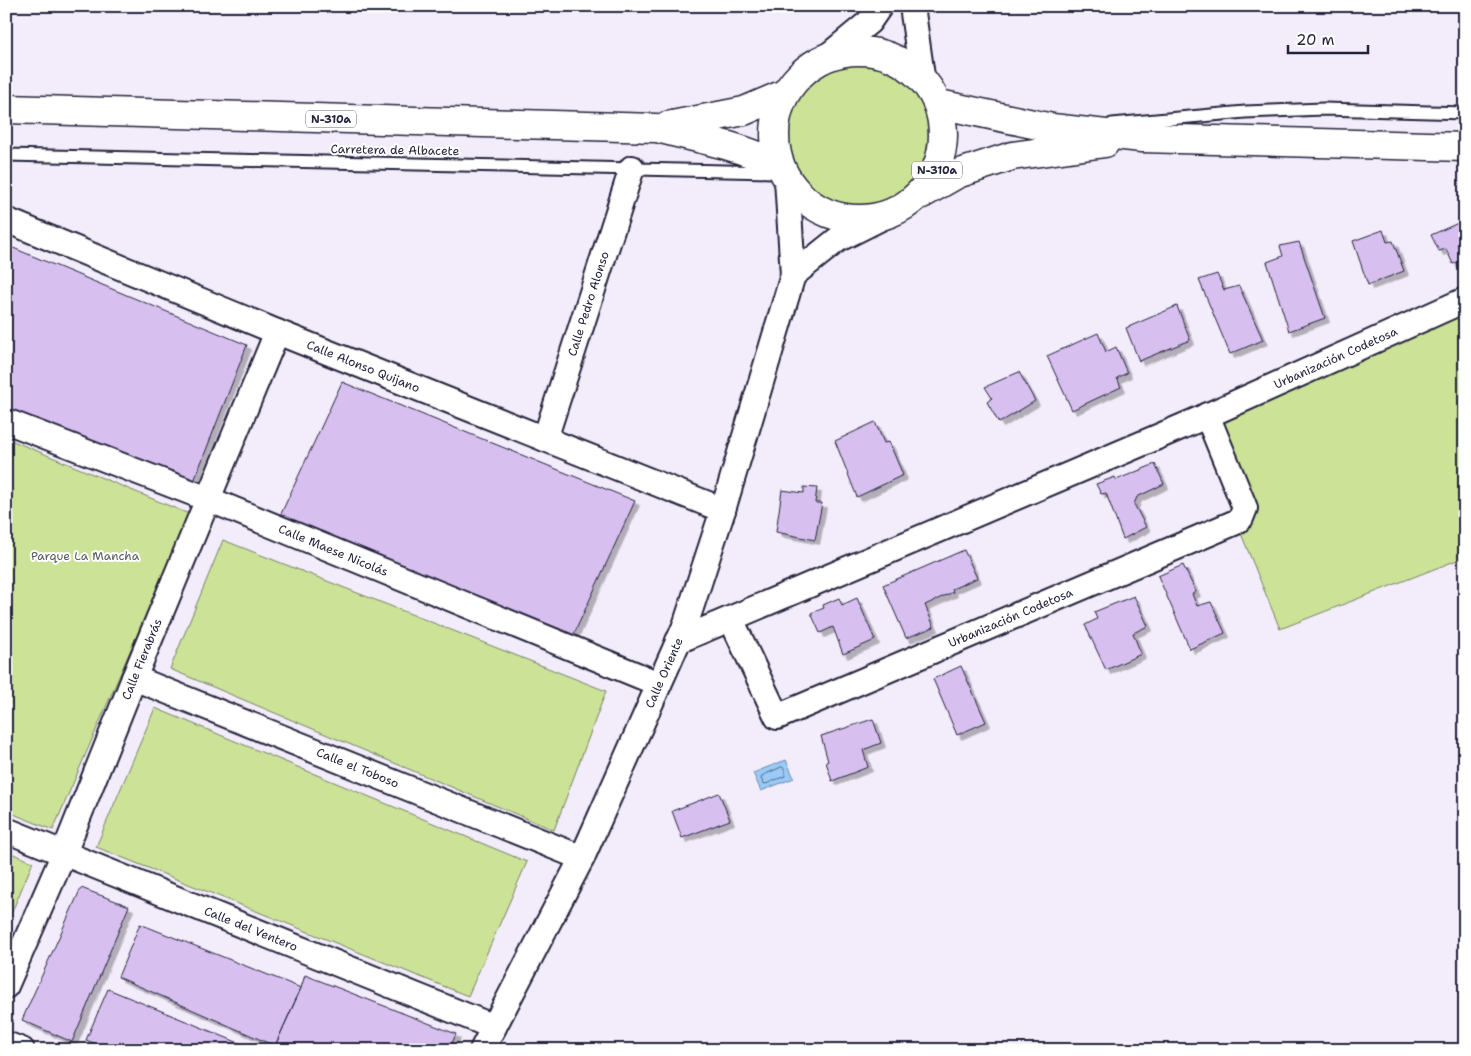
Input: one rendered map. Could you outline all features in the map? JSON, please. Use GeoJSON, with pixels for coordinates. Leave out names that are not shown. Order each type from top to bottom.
{"type":"FeatureCollection","features":[{"type":"Feature","properties":{"kind":"highway","name":"N-310a"},"geometry":{"type":"LineString","coordinates":[[918,197],[937,169],[944,137],[939,104],[922,76],[894,57],[862,49],[829,55],[800,73],[781,99],[773,132],[783,172],[796,193],[824,212],[856,220],[889,214],[918,197],[957,174],[1012,156],[1142,138]]}},
{"type":"Feature","properties":{"kind":"highway","name":"N-310a"},"geometry":{"type":"LineString","coordinates":[[656,128],[744,111],[786,92]]}},
{"type":"Feature","properties":{"kind":"highway","name":"N-310a"},"geometry":{"type":"LineString","coordinates":[[939,104],[1052,128],[1142,138],[1465,147]]}},
{"type":"Feature","properties":{"kind":"highway","name":"N-310a"},"geometry":{"type":"LineString","coordinates":[[6,109],[656,128],[716,142],[758,155],[783,172]]}},
{"type":"Feature","properties":{"kind":"street"},"geometry":{"type":"LineString","coordinates":[[829,55],[868,22],[880,6]]}},
{"type":"Feature","properties":{"kind":"street"},"geometry":{"type":"LineString","coordinates":[[912,6],[922,76]]}},
{"type":"Feature","properties":{"kind":"street","name":"Calle Pedro Alonso"},"geometry":{"type":"LineString","coordinates":[[545,439],[632,168]]}},
{"type":"Feature","properties":{"kind":"street"},"geometry":{"type":"LineString","coordinates":[[783,172],[793,275]]}},
{"type":"Feature","properties":{"kind":"street"},"geometry":{"type":"LineString","coordinates":[[793,275],[837,240],[889,214]]}},
{"type":"Feature","properties":{"kind":"street","name":"Calle Alonso Quijano"},"geometry":{"type":"LineString","coordinates":[[6,220],[277,332],[722,510]]}},
{"type":"Feature","properties":{"kind":"street","name":"Calle Oriente"},"geometry":{"type":"LineString","coordinates":[[482,1050],[582,858],[685,626],[793,275]]}},
{"type":"Feature","properties":{"kind":"street","name":"Urbanización Codetosa"},"geometry":{"type":"LineString","coordinates":[[678,642],[1206,415],[1465,300]]}},
{"type":"Feature","properties":{"kind":"street","name":"Calle Fierabrás"},"geometry":{"type":"LineString","coordinates":[[6,986],[64,853],[277,332]]}},
{"type":"Feature","properties":{"kind":"street","name":"Urbanización Codetosa"},"geometry":{"type":"LineString","coordinates":[[731,619],[777,717],[1218,530],[1241,518],[1245,508],[1206,415]]}},
{"type":"Feature","properties":{"kind":"street","name":"Calle Maese Nicolás"},"geometry":{"type":"LineString","coordinates":[[6,420],[208,499],[659,684]]}},
{"type":"Feature","properties":{"kind":"street","name":"Calle el Toboso"},"geometry":{"type":"LineString","coordinates":[[134,678],[582,858]]}},
{"type":"Feature","properties":{"kind":"street","name":"Calle del Ventero"},"geometry":{"type":"LineString","coordinates":[[6,830],[494,1027]]}},
{"type":"Feature","properties":{"kind":"street"},"geometry":{"type":"LineString","coordinates":[[6,1044],[22,1050]]}},
{"type":"Feature","properties":{"kind":"lane"},"geometry":{"type":"LineString","coordinates":[[1052,128],[1171,120],[1245,112],[1324,109],[1465,113]]}},
{"type":"Feature","properties":{"kind":"lane","name":"Carretera de Albacete"},"geometry":{"type":"LineString","coordinates":[[6,155],[783,172]]}},
{"type":"Feature","properties":{"kind":"green space"},"geometry":{"type":"Polygon","coordinates":[[[867,51],[891,57],[919,75],[937,103],[942,119],[942,151],[937,167],[919,195],[906,205],[883,216],[851,219],[827,213],[799,195],[789,182],[778,159],[775,127],[781,103],[799,75],[812,65],[835,54],[867,51]]]}},
{"type":"Feature","properties":{"kind":"green space"},"geometry":{"type":"Polygon","coordinates":[[[1465,300],[1465,557],[1280,629],[1195,421],[1465,300]]]}},
{"type":"Feature","properties":{"kind":"green space","name":"Parque La Mancha"},"geometry":{"type":"Polygon","coordinates":[[[6,438],[189,514],[53,830],[6,811],[6,438]]]}},
{"type":"Feature","properties":{"kind":"green space"},"geometry":{"type":"Polygon","coordinates":[[[223,540],[606,691],[554,830],[170,669],[223,540]]]}},
{"type":"Feature","properties":{"kind":"green space"},"geometry":{"type":"Polygon","coordinates":[[[155,708],[527,862],[468,996],[96,847],[155,708]]]}},
{"type":"Feature","properties":{"kind":"green space"},"geometry":{"type":"Polygon","coordinates":[[[6,851],[33,862],[6,926],[6,851]]]}},
{"type":"Feature","properties":{"kind":"water"},"geometry":{"type":"Polygon","coordinates":[[[786,760],[794,778],[761,791],[753,773],[786,760]]]}},
{"type":"Feature","properties":{"kind":"building"},"geometry":{"type":"Polygon","coordinates":[[[1465,220],[1465,259],[1453,264],[1446,249],[1439,251],[1431,235],[1465,220]]]}},
{"type":"Feature","properties":{"kind":"building"},"geometry":{"type":"Polygon","coordinates":[[[1383,230],[1387,242],[1393,241],[1404,271],[1368,285],[1353,241],[1383,230]]]}},
{"type":"Feature","properties":{"kind":"building"},"geometry":{"type":"Polygon","coordinates":[[[1299,242],[1325,318],[1289,331],[1267,262],[1283,256],[1280,246],[1299,242]]]}},
{"type":"Feature","properties":{"kind":"building"},"geometry":{"type":"Polygon","coordinates":[[[6,245],[247,345],[194,481],[6,408],[6,245]]]}},
{"type":"Feature","properties":{"kind":"building"},"geometry":{"type":"Polygon","coordinates":[[[1217,274],[1224,290],[1239,286],[1263,340],[1230,354],[1199,280],[1217,274]]]}},
{"type":"Feature","properties":{"kind":"building"},"geometry":{"type":"Polygon","coordinates":[[[1177,306],[1190,340],[1139,361],[1126,328],[1177,306]]]}},
{"type":"Feature","properties":{"kind":"building"},"geometry":{"type":"Polygon","coordinates":[[[1098,333],[1106,352],[1116,347],[1127,373],[1117,378],[1121,387],[1072,410],[1047,356],[1098,333]]]}},
{"type":"Feature","properties":{"kind":"building"},"geometry":{"type":"Polygon","coordinates":[[[1019,372],[1035,401],[999,423],[987,402],[992,398],[985,387],[1019,372]]]}},
{"type":"Feature","properties":{"kind":"building"},"geometry":{"type":"Polygon","coordinates":[[[342,382],[635,501],[568,647],[280,516],[342,382]]]}},
{"type":"Feature","properties":{"kind":"building"},"geometry":{"type":"Polygon","coordinates":[[[875,422],[884,443],[889,442],[903,475],[857,497],[835,441],[875,422]]]}},
{"type":"Feature","properties":{"kind":"building"},"geometry":{"type":"Polygon","coordinates":[[[1155,464],[1164,484],[1137,497],[1134,504],[1146,527],[1123,539],[1106,493],[1101,494],[1096,484],[1115,477],[1116,480],[1155,464]]]}},
{"type":"Feature","properties":{"kind":"building"},"geometry":{"type":"Polygon","coordinates":[[[804,487],[817,488],[815,503],[822,503],[815,540],[776,532],[782,490],[804,493],[804,487]]]}},
{"type":"Feature","properties":{"kind":"building"},"geometry":{"type":"Polygon","coordinates":[[[964,550],[977,578],[952,589],[953,592],[925,605],[934,627],[906,638],[883,585],[964,550]]]}},
{"type":"Feature","properties":{"kind":"building"},"geometry":{"type":"Polygon","coordinates":[[[1183,565],[1196,592],[1192,594],[1197,606],[1211,602],[1225,633],[1190,649],[1158,576],[1183,565]]]}},
{"type":"Feature","properties":{"kind":"building"},"geometry":{"type":"Polygon","coordinates":[[[1134,596],[1148,626],[1133,633],[1141,654],[1106,670],[1085,625],[1097,619],[1094,612],[1134,596]]]}},
{"type":"Feature","properties":{"kind":"building"},"geometry":{"type":"Polygon","coordinates":[[[839,598],[842,605],[857,598],[875,640],[843,654],[833,627],[820,633],[811,613],[824,608],[823,605],[839,598]]]}},
{"type":"Feature","properties":{"kind":"building"},"geometry":{"type":"Polygon","coordinates":[[[961,666],[986,722],[957,735],[933,679],[961,666]]]}},
{"type":"Feature","properties":{"kind":"building"},"geometry":{"type":"Polygon","coordinates":[[[873,719],[881,743],[863,750],[868,767],[832,781],[821,736],[873,719]]]}},
{"type":"Feature","properties":{"kind":"building"},"geometry":{"type":"Polygon","coordinates":[[[719,793],[730,820],[682,838],[672,811],[719,793]]]}},
{"type":"Feature","properties":{"kind":"building"},"geometry":{"type":"Polygon","coordinates":[[[81,888],[129,906],[72,1042],[22,1020],[81,888]]]}},
{"type":"Feature","properties":{"kind":"building"},"geometry":{"type":"Polygon","coordinates":[[[140,924],[301,988],[275,1046],[118,977],[140,924]]]}},
{"type":"Feature","properties":{"kind":"building"},"geometry":{"type":"Polygon","coordinates":[[[305,975],[456,1034],[449,1050],[285,1050],[275,1046],[305,975]]]}},
{"type":"Feature","properties":{"kind":"building"},"geometry":{"type":"Polygon","coordinates":[[[108,989],[256,1050],[111,1050],[86,1040],[108,989]]]}}]}
